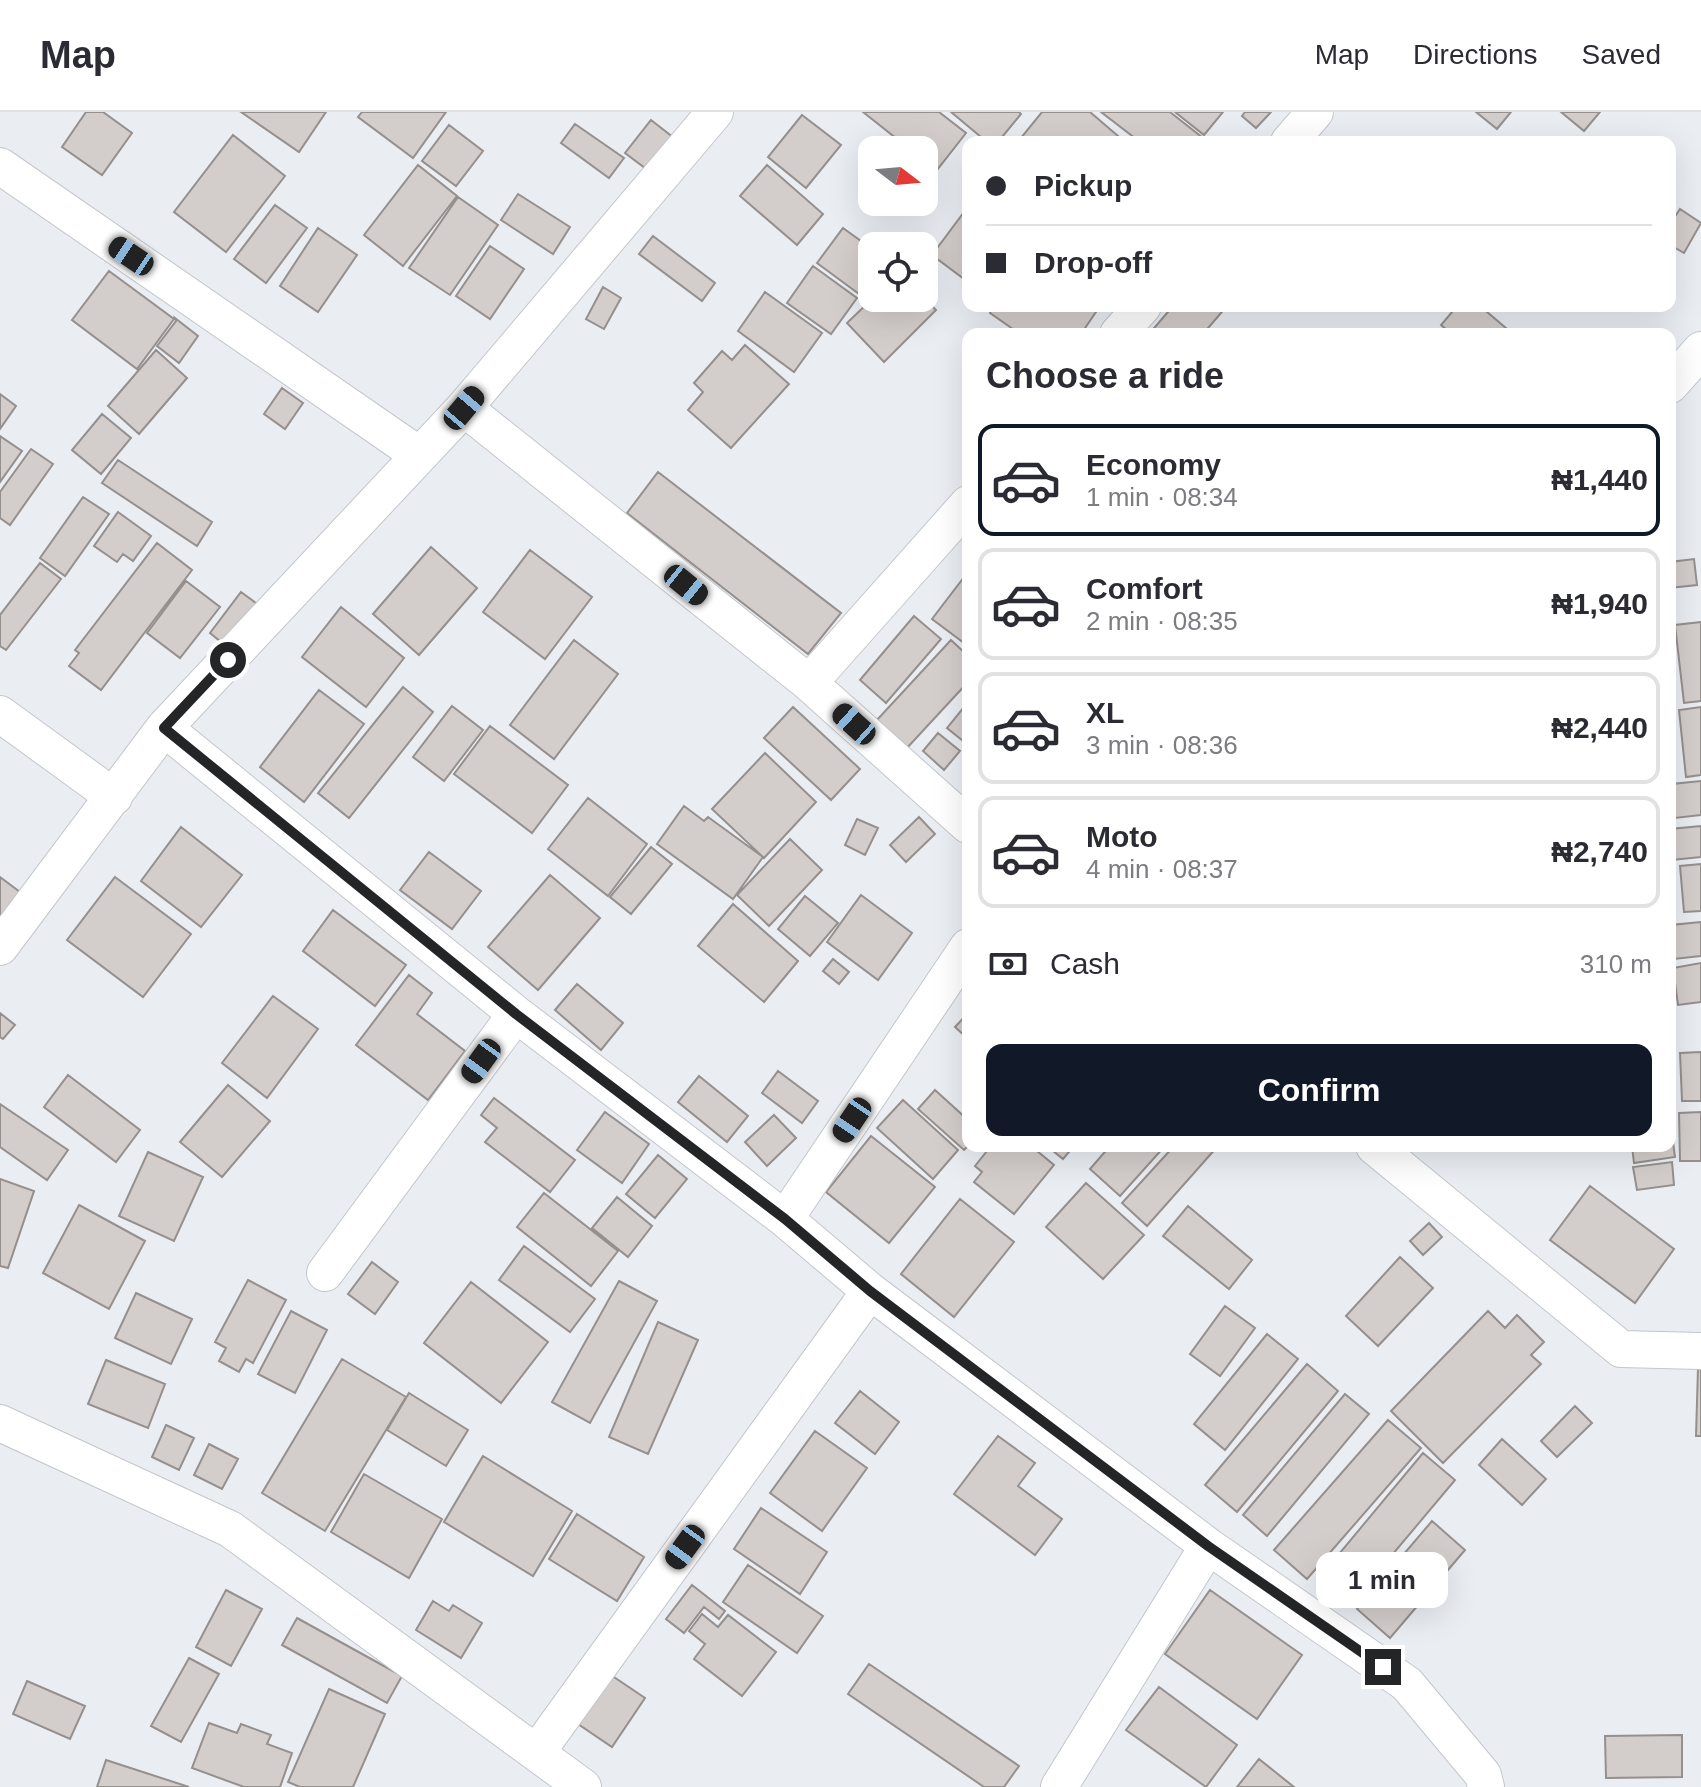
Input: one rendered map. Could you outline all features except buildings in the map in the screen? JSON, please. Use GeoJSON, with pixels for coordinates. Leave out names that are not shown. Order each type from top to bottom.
{"type":"FeatureCollection","features":[{"type":"Feature","properties":{"kind":"street"},"geometry":{"type":"LineString","coordinates":[[0,947],[164,728],[464,408],[715,112]]}},
{"type":"Feature","properties":{"kind":"street"},"geometry":{"type":"LineString","coordinates":[[1294,136],[1315,112]]}},
{"type":"Feature","properties":{"kind":"street"},"geometry":{"type":"LineString","coordinates":[[0,166],[419,455]]}},
{"type":"Feature","properties":{"kind":"street"},"geometry":{"type":"LineString","coordinates":[[1123,328],[1138,312]]}},
{"type":"Feature","properties":{"kind":"street"},"geometry":{"type":"LineString","coordinates":[[1676,378],[1701,350]]}},
{"type":"Feature","properties":{"kind":"street"},"geometry":{"type":"LineString","coordinates":[[464,408],[809,683],[962,820]]}},
{"type":"Feature","properties":{"kind":"street"},"geometry":{"type":"LineString","coordinates":[[809,683],[962,511]]}},
{"type":"Feature","properties":{"kind":"street"},"geometry":{"type":"LineString","coordinates":[[0,714],[114,797]]}},
{"type":"Feature","properties":{"kind":"street"},"geometry":{"type":"LineString","coordinates":[[164,728],[516,1014],[785,1219],[870,1291],[1208,1546],[1407,1684],[1483,1775],[1486,1787]]}},
{"type":"Feature","properties":{"kind":"street"},"geometry":{"type":"LineString","coordinates":[[785,1219],[962,956]]}},
{"type":"Feature","properties":{"kind":"street"},"geometry":{"type":"LineString","coordinates":[[325,1273],[516,1014]]}},
{"type":"Feature","properties":{"kind":"street"},"geometry":{"type":"LineString","coordinates":[[1381,1152],[1621,1349],[1701,1351]]}},
{"type":"Feature","properties":{"kind":"street"},"geometry":{"type":"LineString","coordinates":[[537,1752],[870,1291]]}},
{"type":"Feature","properties":{"kind":"street"},"geometry":{"type":"LineString","coordinates":[[0,1423],[230,1529],[583,1787]]}},
{"type":"Feature","properties":{"kind":"street"},"geometry":{"type":"LineString","coordinates":[[1059,1787],[1208,1546]]}},
{"type":"Feature","properties":{"kind":"route"},"geometry":{"type":"LineString","coordinates":[[228,660],[164,728],[516,1014],[785,1219],[870,1291],[1208,1546],[1383,1667]]}}]}
